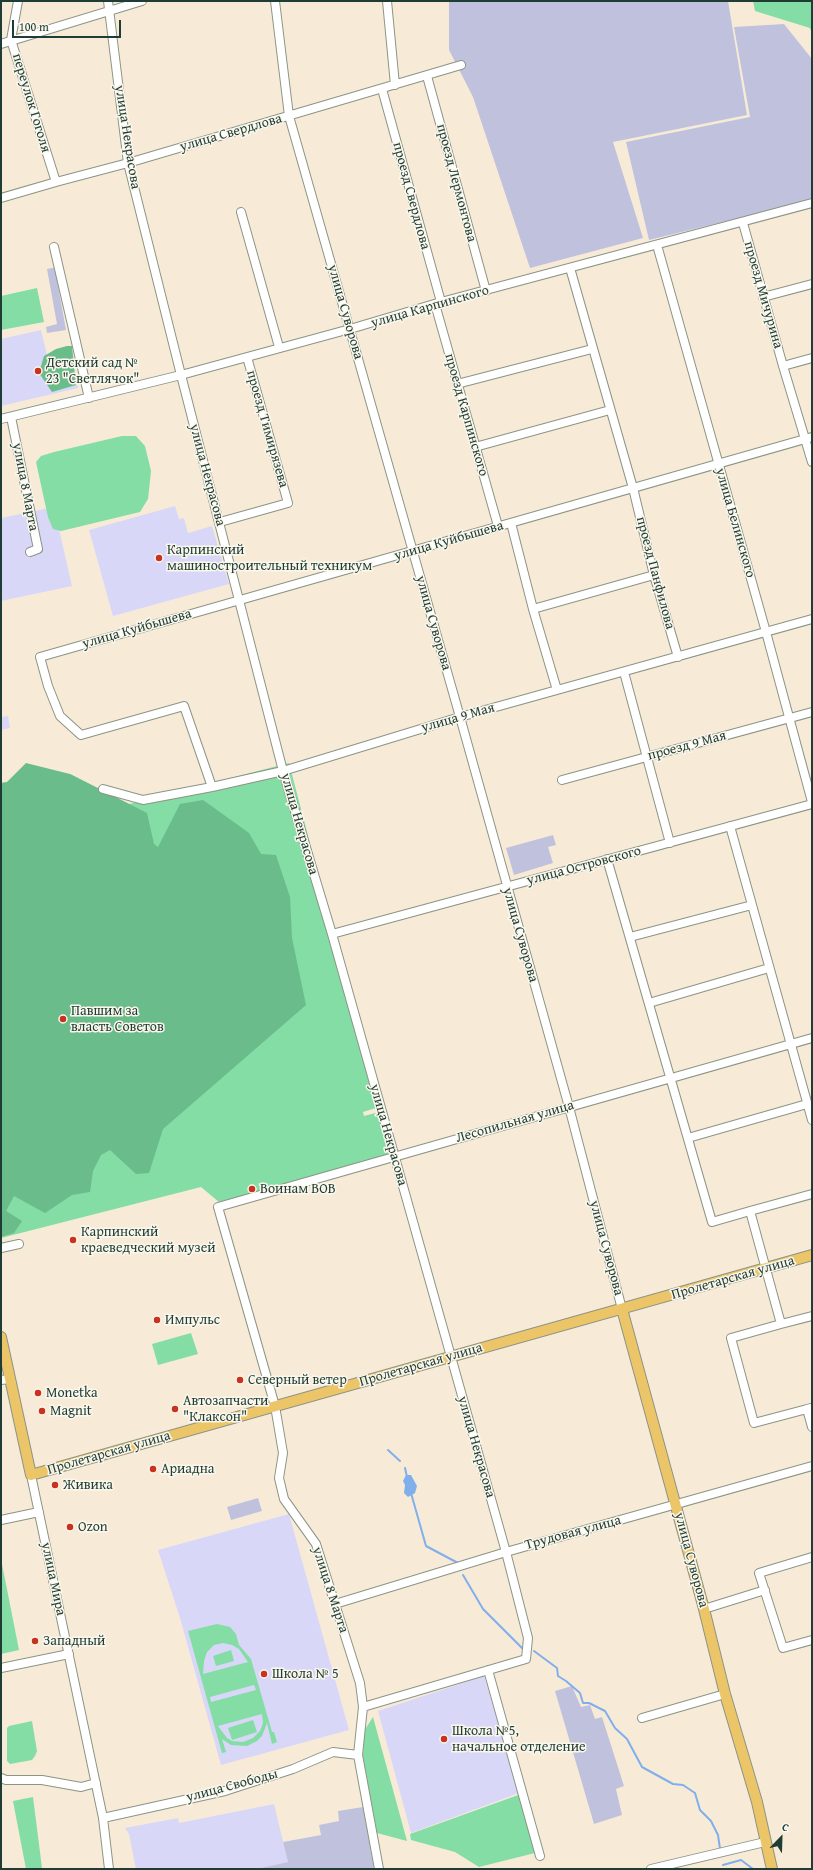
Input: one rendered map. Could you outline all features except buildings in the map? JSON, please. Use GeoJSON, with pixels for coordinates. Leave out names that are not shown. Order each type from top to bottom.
{"type":"FeatureCollection","features":[{"type":"Feature","properties":{"kind":"main road","name":"Пролетарская улица"},"geometry":{"type":"LineString","coordinates":[[31,1475],[622,1309],[768,1273],[812,1256]]}},
{"type":"Feature","properties":{"kind":"main road","name":"улица Суворова"},"geometry":{"type":"LineString","coordinates":[[622,1309],[704,1609],[725,1694],[757,1802],[772,1869]]}},
{"type":"Feature","properties":{"kind":"main road","name":"улица Мира"},"geometry":{"type":"LineString","coordinates":[[1,1337],[6,1379],[31,1475]]}},
{"type":"Feature","properties":{"kind":"street","name":"переулок Гоголя"},"geometry":{"type":"LineString","coordinates":[[18,1],[12,40],[56,182]]}},
{"type":"Feature","properties":{"kind":"street","name":"улица Некрасова"},"geometry":{"type":"LineString","coordinates":[[108,1],[128,164],[181,375],[283,771],[332,934],[395,1156],[450,1357],[506,1552],[528,1638],[526,1659],[488,1670]]}},
{"type":"Feature","properties":{"kind":"street"},"geometry":{"type":"LineString","coordinates":[[1,44],[142,1]]}},
{"type":"Feature","properties":{"kind":"street","name":"улица Суворова"},"geometry":{"type":"LineString","coordinates":[[275,1],[289,116],[569,1107],[622,1309]]}},
{"type":"Feature","properties":{"kind":"street"},"geometry":{"type":"LineString","coordinates":[[388,1],[395,85]]}},
{"type":"Feature","properties":{"kind":"street","name":"улица Свердлова"},"geometry":{"type":"LineString","coordinates":[[1,198],[56,182],[128,164],[427,76],[461,64]]}},
{"type":"Feature","properties":{"kind":"street","name":"проезд Лермонтова"},"geometry":{"type":"LineString","coordinates":[[427,76],[486,291]]}},
{"type":"Feature","properties":{"kind":"street","name":"проезд Свердлова"},"geometry":{"type":"LineString","coordinates":[[382,89],[438,303]]}},
{"type":"Feature","properties":{"kind":"street","name":"улица Карпинского"},"geometry":{"type":"LineString","coordinates":[[1,419],[181,375],[279,347],[350,330],[438,303],[812,204]]}},
{"type":"Feature","properties":{"kind":"street"},"geometry":{"type":"LineString","coordinates":[[241,212],[279,347]]}},
{"type":"Feature","properties":{"kind":"street","name":"проезд Мичурина"},"geometry":{"type":"LineString","coordinates":[[743,223],[783,366],[809,438],[812,462]]}},
{"type":"Feature","properties":{"kind":"street","name":"улица Белинского"},"geometry":{"type":"LineString","coordinates":[[657,245],[766,632],[812,803]]}},
{"type":"Feature","properties":{"kind":"street"},"geometry":{"type":"LineString","coordinates":[[54,247],[89,398]]}},
{"type":"Feature","properties":{"kind":"street"},"geometry":{"type":"LineString","coordinates":[[570,268],[633,488]]}},
{"type":"Feature","properties":{"kind":"street"},"geometry":{"type":"LineString","coordinates":[[763,297],[812,284]]}},
{"type":"Feature","properties":{"kind":"street","name":"проезд Карпинского"},"geometry":{"type":"LineString","coordinates":[[438,303],[457,384],[498,526]]}},
{"type":"Feature","properties":{"kind":"street"},"geometry":{"type":"LineString","coordinates":[[457,384],[592,349]]}},
{"type":"Feature","properties":{"kind":"street","name":"проезд Тимирязева"},"geometry":{"type":"LineString","coordinates":[[220,522],[288,503],[247,357]]}},
{"type":"Feature","properties":{"kind":"street","name":"проезд Мичурина"},"geometry":{"type":"LineString","coordinates":[[783,366],[812,358]]}},
{"type":"Feature","properties":{"kind":"street"},"geometry":{"type":"LineString","coordinates":[[475,447],[610,410]]}},
{"type":"Feature","properties":{"kind":"street","name":"улица 8 Марта"},"geometry":{"type":"LineString","coordinates":[[11,417],[38,549],[30,552]]}},
{"type":"Feature","properties":{"kind":"street","name":"улица Куйбышева"},"geometry":{"type":"LineString","coordinates":[[212,787],[184,706],[81,735],[60,716],[48,686],[40,657],[809,438]]}},
{"type":"Feature","properties":{"kind":"street","name":"проезд Панфилова"},"geometry":{"type":"LineString","coordinates":[[633,488],[654,575],[678,657]]}},
{"type":"Feature","properties":{"kind":"street"},"geometry":{"type":"LineString","coordinates":[[511,523],[533,609],[557,690]]}},
{"type":"Feature","properties":{"kind":"street"},"geometry":{"type":"LineString","coordinates":[[533,609],[654,575]]}},
{"type":"Feature","properties":{"kind":"street","name":"улица 9 Мая"},"geometry":{"type":"LineString","coordinates":[[104,789],[143,800],[212,787],[283,771],[460,717],[812,620]]}},
{"type":"Feature","properties":{"kind":"street"},"geometry":{"type":"LineString","coordinates":[[624,672],[670,842]]}},
{"type":"Feature","properties":{"kind":"street","name":"проезд 9 Мая"},"geometry":{"type":"LineString","coordinates":[[562,780],[812,712]]}},
{"type":"Feature","properties":{"kind":"street","name":"улица Островского"},"geometry":{"type":"LineString","coordinates":[[332,934],[812,803]]}},
{"type":"Feature","properties":{"kind":"street"},"geometry":{"type":"LineString","coordinates":[[730,826],[812,1120]]}},
{"type":"Feature","properties":{"kind":"street"},"geometry":{"type":"LineString","coordinates":[[607,860],[712,1222],[812,1194]]}},
{"type":"Feature","properties":{"kind":"street"},"geometry":{"type":"LineString","coordinates":[[630,937],[752,905]]}},
{"type":"Feature","properties":{"kind":"street"},"geometry":{"type":"LineString","coordinates":[[649,1003],[769,968]]}},
{"type":"Feature","properties":{"kind":"street","name":"Лесопильная улица"},"geometry":{"type":"LineString","coordinates":[[218,1207],[812,1038]]}},
{"type":"Feature","properties":{"kind":"street"},"geometry":{"type":"LineString","coordinates":[[688,1138],[807,1104]]}},
{"type":"Feature","properties":{"kind":"street","name":"улица 8 Марта"},"geometry":{"type":"LineString","coordinates":[[218,1207],[275,1406],[283,1453],[279,1478],[284,1499],[316,1544],[360,1683],[363,1707],[358,1755],[378,1869]]}},
{"type":"Feature","properties":{"kind":"street"},"geometry":{"type":"LineString","coordinates":[[750,1211],[781,1324]]}},
{"type":"Feature","properties":{"kind":"street"},"geometry":{"type":"LineString","coordinates":[[1,1248],[19,1244]]}},
{"type":"Feature","properties":{"kind":"street"},"geometry":{"type":"LineString","coordinates":[[812,1316],[731,1338],[754,1423],[810,1408],[812,1427]]}},
{"type":"Feature","properties":{"kind":"street","name":"Трудовая улица"},"geometry":{"type":"LineString","coordinates":[[335,1604],[506,1552],[812,1466]]}},
{"type":"Feature","properties":{"kind":"street","name":"улица Мира"},"geometry":{"type":"LineString","coordinates":[[31,1475],[103,1818],[109,1869]]}},
{"type":"Feature","properties":{"kind":"street"},"geometry":{"type":"LineString","coordinates":[[1,1520],[39,1512]]}},
{"type":"Feature","properties":{"kind":"street"},"geometry":{"type":"LineString","coordinates":[[812,1557],[759,1573],[783,1648],[812,1640]]}},
{"type":"Feature","properties":{"kind":"street"},"geometry":{"type":"LineString","coordinates":[[704,1609],[764,1590]]}},
{"type":"Feature","properties":{"kind":"street"},"geometry":{"type":"LineString","coordinates":[[1,1668],[69,1654]]}},
{"type":"Feature","properties":{"kind":"street"},"geometry":{"type":"LineString","coordinates":[[363,1707],[488,1670],[540,1856]]}},
{"type":"Feature","properties":{"kind":"street"},"geometry":{"type":"LineString","coordinates":[[642,1718],[725,1694]]}},
{"type":"Feature","properties":{"kind":"street","name":"улица Свободы"},"geometry":{"type":"LineString","coordinates":[[103,1818],[225,1791],[293,1769],[333,1752],[358,1755]]}},
{"type":"Feature","properties":{"kind":"street"},"geometry":{"type":"LineString","coordinates":[[1,1778],[6,1780],[42,1780],[81,1786],[96,1783]]}},
{"type":"Feature","properties":{"kind":"street"},"geometry":{"type":"LineString","coordinates":[[651,1869],[765,1842]]}},
{"type":"Feature","properties":{"kind":"shaded area"},"geometry":{"type":"Polygon","coordinates":[[[449,1],[728,1],[747,115],[613,142],[643,238],[530,268],[473,97],[449,50],[449,1]]]}},
{"type":"Feature","properties":{"kind":"shaded area"},"geometry":{"type":"Polygon","coordinates":[[[784,24],[812,59],[812,200],[649,240],[626,142],[750,117],[734,27],[784,24]]]}},
{"type":"Feature","properties":{"kind":"shaded area"},"geometry":{"type":"Polygon","coordinates":[[[57,267],[60,280],[57,280],[66,330],[47,333],[46,327],[57,324],[47,269],[57,267]]]}},
{"type":"Feature","properties":{"kind":"shaded area","name":"Детский сад № 23 \"Светлячок\""},"geometry":{"type":"Polygon","coordinates":[[[41,330],[47,355],[69,350],[78,388],[1,406],[1,339],[41,330]]]}},
{"type":"Feature","properties":{"kind":"shaded area","name":"Карпинский машиностроительный техникум"},"geometry":{"type":"Polygon","coordinates":[[[175,506],[179,519],[184,518],[188,533],[212,526],[229,584],[113,616],[89,530],[175,506]]]}},
{"type":"Feature","properties":{"kind":"shaded area"},"geometry":{"type":"Polygon","coordinates":[[[54,507],[72,586],[1,601],[1,518],[54,507]]]}},
{"type":"Feature","properties":{"kind":"shaded area"},"geometry":{"type":"Polygon","coordinates":[[[8,716],[10,728],[1,730],[1,717],[8,716]]]}},
{"type":"Feature","properties":{"kind":"shaded area"},"geometry":{"type":"Polygon","coordinates":[[[553,835],[556,845],[548,847],[553,863],[514,875],[506,848],[553,835]]]}},
{"type":"Feature","properties":{"kind":"shaded area"},"geometry":{"type":"Polygon","coordinates":[[[258,1498],[262,1511],[231,1520],[227,1507],[258,1498]]]}},
{"type":"Feature","properties":{"kind":"shaded area","name":"Школа № 5"},"geometry":{"type":"Polygon","coordinates":[[[289,1514],[349,1730],[221,1765],[180,1618],[158,1550],[289,1514]]]}},
{"type":"Feature","properties":{"kind":"shaded area","name":"Школа №5, начальное отделение"},"geometry":{"type":"Polygon","coordinates":[[[484,1676],[519,1793],[411,1833],[378,1711],[484,1676]]]}},
{"type":"Feature","properties":{"kind":"shaded area"},"geometry":{"type":"Polygon","coordinates":[[[572,1686],[581,1707],[590,1705],[595,1719],[602,1717],[624,1786],[616,1789],[622,1815],[594,1824],[555,1691],[572,1686]]]}},
{"type":"Feature","properties":{"kind":"shaded area"},"geometry":{"type":"Polygon","coordinates":[[[274,1804],[288,1862],[256,1869],[136,1869],[129,1834],[125,1828],[178,1818],[179,1823],[274,1804]]]}},
{"type":"Feature","properties":{"kind":"shaded area"},"geometry":{"type":"Polygon","coordinates":[[[363,1807],[374,1869],[256,1869],[288,1862],[283,1842],[321,1835],[319,1825],[339,1821],[338,1811],[363,1807]]]}},
{"type":"Feature","properties":{"kind":"green space"},"geometry":{"type":"Polygon","coordinates":[[[753,1],[812,1],[812,34],[810,28],[755,11],[753,1]]]}},
{"type":"Feature","properties":{"kind":"green space"},"geometry":{"type":"Polygon","coordinates":[[[37,288],[44,322],[1,330],[1,296],[37,288]]]}},
{"type":"Feature","properties":{"kind":"green space"},"geometry":{"type":"Polygon","coordinates":[[[72,346],[76,385],[52,392],[39,373],[44,356],[56,349],[72,346]]]}},
{"type":"Feature","properties":{"kind":"green space"},"geometry":{"type":"Polygon","coordinates":[[[122,436],[136,436],[145,446],[151,471],[148,499],[140,512],[61,531],[53,529],[48,517],[36,462],[41,456],[54,452],[122,436]]]}},
{"type":"Feature","properties":{"kind":"green space"},"geometry":{"type":"Polygon","coordinates":[[[26,763],[70,774],[147,813],[154,844],[158,847],[180,804],[203,800],[249,833],[261,854],[276,855],[290,897],[292,938],[306,1005],[163,1129],[149,1173],[136,1174],[110,1150],[101,1155],[93,1171],[90,1192],[72,1195],[45,1213],[14,1196],[6,1211],[22,1221],[14,1233],[1,1237],[1,783],[7,782],[26,763]]]}},
{"type":"Feature","properties":{"kind":"green space"},"geometry":{"type":"Polygon","coordinates":[[[289,763],[379,1107],[363,1112],[364,1116],[379,1112],[391,1157],[219,1202],[201,1187],[1,1238],[1,783],[70,774],[129,804],[289,763]]]}},
{"type":"Feature","properties":{"kind":"green space"},"geometry":{"type":"Polygon","coordinates":[[[191,1333],[198,1354],[158,1365],[152,1344],[191,1333]]]}},
{"type":"Feature","properties":{"kind":"green space"},"geometry":{"type":"Polygon","coordinates":[[[1,1559],[19,1650],[1,1654],[1,1559]]]}},
{"type":"Feature","properties":{"kind":"green space"},"geometry":{"type":"Polygon","coordinates":[[[217,1624],[230,1627],[236,1634],[239,1645],[251,1659],[272,1732],[274,1732],[277,1742],[272,1744],[267,1723],[262,1736],[257,1741],[247,1746],[231,1745],[222,1739],[226,1752],[222,1753],[188,1631],[217,1624]],[[223,1643],[214,1645],[207,1652],[204,1661],[203,1674],[248,1662],[239,1649],[232,1645],[223,1643]],[[254,1685],[210,1697],[211,1702],[256,1690],[254,1685]],[[262,1714],[218,1726],[227,1738],[232,1741],[243,1742],[253,1738],[260,1731],[263,1723],[262,1714]]]}},
{"type":"Feature","properties":{"kind":"green space"},"geometry":{"type":"Polygon","coordinates":[[[231,1650],[234,1661],[216,1666],[213,1656],[231,1650]]]}},
{"type":"Feature","properties":{"kind":"green space"},"geometry":{"type":"Polygon","coordinates":[[[373,1717],[407,1841],[377,1833],[363,1757],[364,1731],[373,1717]]]}},
{"type":"Feature","properties":{"kind":"green space"},"geometry":{"type":"Polygon","coordinates":[[[253,1720],[257,1732],[232,1740],[228,1728],[253,1720]]]}},
{"type":"Feature","properties":{"kind":"green space"},"geometry":{"type":"Polygon","coordinates":[[[32,1721],[37,1751],[35,1756],[32,1760],[10,1764],[7,1761],[7,1728],[9,1726],[32,1721]]]}},
{"type":"Feature","properties":{"kind":"green space"},"geometry":{"type":"Polygon","coordinates":[[[521,1794],[535,1853],[479,1867],[455,1852],[411,1840],[410,1834],[521,1794]]]}},
{"type":"Feature","properties":{"kind":"green space"},"geometry":{"type":"Polygon","coordinates":[[[33,1797],[42,1869],[26,1869],[13,1801],[33,1797]]]}},
{"type":"Feature","properties":{"kind":"water"},"geometry":{"type":"Polygon","coordinates":[[[406,1475],[411,1475],[417,1486],[415,1493],[408,1497],[404,1493],[405,1485],[403,1481],[406,1475]]]}},
{"type":"Feature","properties":{"kind":"waterway"},"geometry":{"type":"LineString","coordinates":[[388,1450],[400,1461]]}},
{"type":"Feature","properties":{"kind":"waterway"},"geometry":{"type":"LineString","coordinates":[[405,1468],[407,1477]]}},
{"type":"Feature","properties":{"kind":"waterway"},"geometry":{"type":"LineString","coordinates":[[411,1493],[426,1546],[458,1563]]}},
{"type":"Feature","properties":{"kind":"waterway"},"geometry":{"type":"LineString","coordinates":[[463,1575],[483,1609],[523,1649]]}},
{"type":"Feature","properties":{"kind":"waterway"},"geometry":{"type":"LineString","coordinates":[[534,1651],[557,1668],[558,1676],[580,1693],[583,1703],[589,1703],[605,1711],[615,1728],[627,1739],[642,1767],[673,1784],[683,1785],[695,1793],[700,1810],[711,1821],[718,1835],[720,1849]]}},
{"type":"Feature","properties":{"kind":"waterway"},"geometry":{"type":"LineString","coordinates":[[723,1865],[741,1860],[753,1869]]}},
{"type":"Feature","properties":{"kind":"place","name":"Детский сад № 23 \"Светлячок\""},"geometry":{"type":"Point","coordinates":[38,371]}},
{"type":"Feature","properties":{"kind":"place","name":"Карпинский машиностроительный техникум"},"geometry":{"type":"Point","coordinates":[159,558]}},
{"type":"Feature","properties":{"kind":"place","name":"Павшим за власть Советов"},"geometry":{"type":"Point","coordinates":[63,1019]}},
{"type":"Feature","properties":{"kind":"place","name":"Воинам ВОВ"},"geometry":{"type":"Point","coordinates":[252,1189]}},
{"type":"Feature","properties":{"kind":"place","name":"Карпинский краеведческий музей"},"geometry":{"type":"Point","coordinates":[73,1240]}},
{"type":"Feature","properties":{"kind":"place","name":"Импульс"},"geometry":{"type":"Point","coordinates":[157,1320]}},
{"type":"Feature","properties":{"kind":"place","name":"Северный ветер"},"geometry":{"type":"Point","coordinates":[240,1380]}},
{"type":"Feature","properties":{"kind":"place","name":"Monetka"},"geometry":{"type":"Point","coordinates":[38,1393]}},
{"type":"Feature","properties":{"kind":"place","name":"Автозапчасти \"Клаксон\""},"geometry":{"type":"Point","coordinates":[175,1409]}},
{"type":"Feature","properties":{"kind":"place","name":"Magnit"},"geometry":{"type":"Point","coordinates":[42,1411]}},
{"type":"Feature","properties":{"kind":"place","name":"Ариадна"},"geometry":{"type":"Point","coordinates":[153,1469]}},
{"type":"Feature","properties":{"kind":"place","name":"Живика"},"geometry":{"type":"Point","coordinates":[55,1485]}},
{"type":"Feature","properties":{"kind":"place","name":"Ozon"},"geometry":{"type":"Point","coordinates":[70,1527]}},
{"type":"Feature","properties":{"kind":"place","name":"Западный"},"geometry":{"type":"Point","coordinates":[35,1641]}},
{"type":"Feature","properties":{"kind":"place","name":"Школа № 5"},"geometry":{"type":"Point","coordinates":[264,1674]}},
{"type":"Feature","properties":{"kind":"place","name":"Школа №5, начальное отделение"},"geometry":{"type":"Point","coordinates":[444,1739]}}]}
